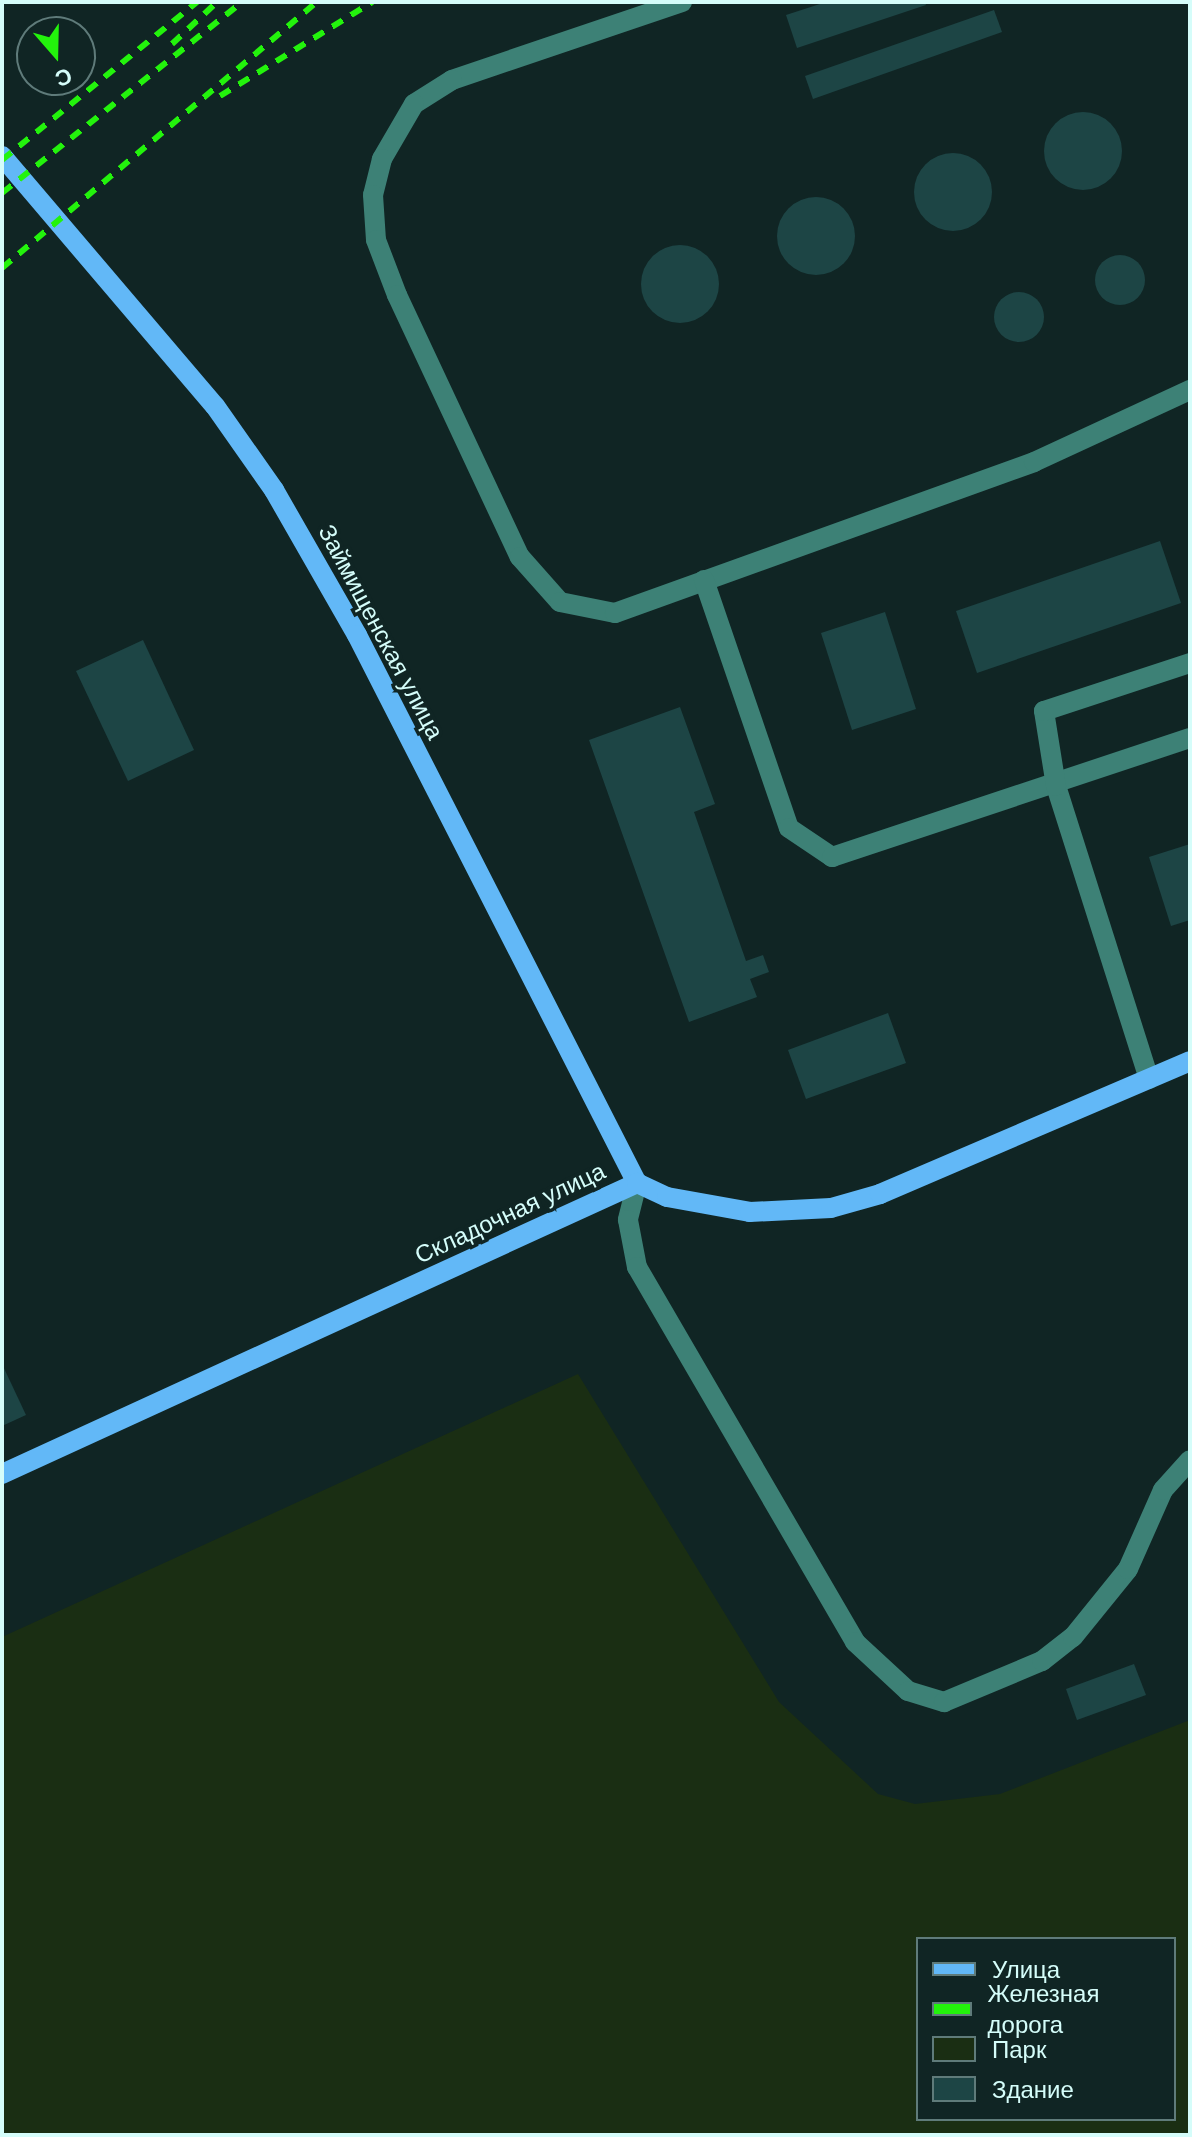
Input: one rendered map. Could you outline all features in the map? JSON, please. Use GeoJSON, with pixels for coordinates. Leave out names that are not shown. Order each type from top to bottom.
{"type":"FeatureCollection","features":[{"type":"Feature","properties":{"kind":"main road","name":"Займищенская улица"},"geometry":{"type":"LineString","coordinates":[[2,156],[215,406],[274,490],[357,635],[637,1183]]}},
{"type":"Feature","properties":{"kind":"main road","name":"Складочная улица"},"geometry":{"type":"LineString","coordinates":[[2,1474],[637,1183],[713,1207],[797,1214],[831,1208],[1190,1061]]}},
{"type":"Feature","properties":{"kind":"lane"},"geometry":{"type":"LineString","coordinates":[[682,2],[452,80],[414,104],[382,159],[373,195],[376,240],[397,295],[520,557],[560,602],[615,613],[1034,462],[1190,390]]}},
{"type":"Feature","properties":{"kind":"lane"},"geometry":{"type":"LineString","coordinates":[[704,580],[789,828],[832,857],[1056,786],[1190,738]]}},
{"type":"Feature","properties":{"kind":"lane"},"geometry":{"type":"LineString","coordinates":[[1149,1079],[1056,786],[1044,711],[1190,663]]}},
{"type":"Feature","properties":{"kind":"lane"},"geometry":{"type":"LineString","coordinates":[[637,1183],[628,1220],[637,1267],[855,1642],[908,1691],[944,1702],[1042,1661],[1073,1637],[1128,1569],[1163,1490],[1190,1460]]}},
{"type":"Feature","properties":{"kind":"green space"},"geometry":{"type":"Polygon","coordinates":[[[578,1374],[779,1702],[878,1794],[915,1804],[1000,1794],[1190,1720],[1190,2135],[2,2135],[2,1637],[578,1374]]]}},
{"type":"Feature","properties":{"kind":"building"},"geometry":{"type":"Polygon","coordinates":[[[826,2],[925,2],[926,5],[797,48],[786,15],[826,2]]]}},
{"type":"Feature","properties":{"kind":"building"},"geometry":{"type":"Polygon","coordinates":[[[994,10],[1002,32],[813,99],[805,76],[994,10]]]}},
{"type":"Feature","properties":{"kind":"building"},"geometry":{"type":"Polygon","coordinates":[[[1083,112],[1098,115],[1110,124],[1119,136],[1122,151],[1119,166],[1110,178],[1098,187],[1083,190],[1068,187],[1056,178],[1047,166],[1044,151],[1047,136],[1056,124],[1068,115],[1083,112]]]}},
{"type":"Feature","properties":{"kind":"building"},"geometry":{"type":"Polygon","coordinates":[[[953,153],[968,156],[980,165],[989,177],[992,192],[989,207],[980,219],[968,228],[953,231],[938,228],[926,219],[917,207],[914,192],[917,177],[926,165],[938,156],[953,153]]]}},
{"type":"Feature","properties":{"kind":"building"},"geometry":{"type":"Polygon","coordinates":[[[816,197],[831,200],[843,209],[852,221],[855,236],[852,251],[843,263],[831,272],[816,275],[801,272],[789,263],[780,251],[777,236],[780,221],[789,209],[801,200],[816,197]]]}},
{"type":"Feature","properties":{"kind":"building"},"geometry":{"type":"Polygon","coordinates":[[[680,245],[695,248],[707,257],[716,269],[719,284],[716,299],[707,311],[695,320],[680,323],[665,320],[653,311],[644,299],[641,284],[644,269],[653,257],[665,248],[680,245]]]}},
{"type":"Feature","properties":{"kind":"building"},"geometry":{"type":"Polygon","coordinates":[[[1120,255],[1137,263],[1145,280],[1137,297],[1120,305],[1103,297],[1095,280],[1103,263],[1120,255]]]}},
{"type":"Feature","properties":{"kind":"building"},"geometry":{"type":"Polygon","coordinates":[[[1019,292],[1036,300],[1044,317],[1036,334],[1019,342],[1002,334],[994,317],[1002,300],[1019,292]]]}},
{"type":"Feature","properties":{"kind":"building"},"geometry":{"type":"Polygon","coordinates":[[[1160,541],[1181,603],[977,673],[956,611],[1160,541]]]}},
{"type":"Feature","properties":{"kind":"building"},"geometry":{"type":"Polygon","coordinates":[[[885,612],[916,709],[852,730],[821,633],[885,612]]]}},
{"type":"Feature","properties":{"kind":"building"},"geometry":{"type":"Polygon","coordinates":[[[143,640],[194,750],[128,781],[76,671],[143,640]]]}},
{"type":"Feature","properties":{"kind":"building"},"geometry":{"type":"Polygon","coordinates":[[[680,707],[715,804],[694,812],[746,961],[763,955],[769,972],[750,979],[757,997],[689,1022],[589,740],[680,707]]]}},
{"type":"Feature","properties":{"kind":"building"},"geometry":{"type":"Polygon","coordinates":[[[1190,844],[1190,920],[1171,926],[1149,857],[1190,844]]]}},
{"type":"Feature","properties":{"kind":"building"},"geometry":{"type":"Polygon","coordinates":[[[888,1013],[906,1063],[806,1099],[788,1050],[888,1013]]]}},
{"type":"Feature","properties":{"kind":"building"},"geometry":{"type":"Polygon","coordinates":[[[2,1364],[26,1415],[2,1426],[2,1364]]]}},
{"type":"Feature","properties":{"kind":"building"},"geometry":{"type":"Polygon","coordinates":[[[1134,1664],[1146,1695],[1077,1720],[1066,1689],[1134,1664]]]}},
{"type":"Feature","properties":{"kind":"railway"},"geometry":{"type":"LineString","coordinates":[[2,160],[197,2]]}},
{"type":"Feature","properties":{"kind":"railway"},"geometry":{"type":"LineString","coordinates":[[172,44],[217,2]]}},
{"type":"Feature","properties":{"kind":"railway"},"geometry":{"type":"LineString","coordinates":[[2,193],[242,2]]}},
{"type":"Feature","properties":{"kind":"railway"},"geometry":{"type":"LineString","coordinates":[[2,268],[317,2]]}},
{"type":"Feature","properties":{"kind":"railway"},"geometry":{"type":"LineString","coordinates":[[220,96],[372,2]]}}]}
